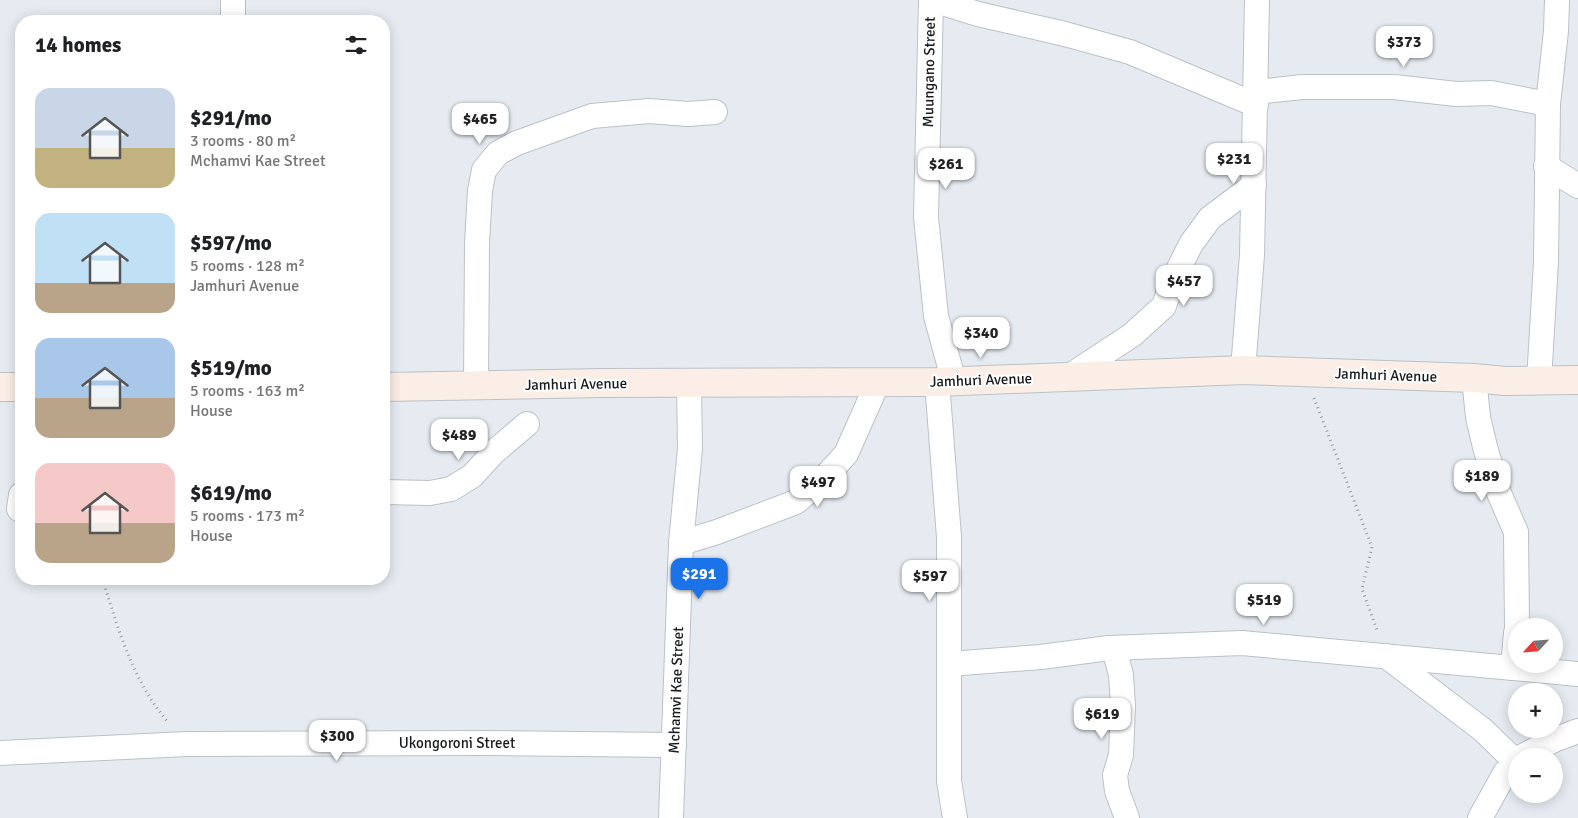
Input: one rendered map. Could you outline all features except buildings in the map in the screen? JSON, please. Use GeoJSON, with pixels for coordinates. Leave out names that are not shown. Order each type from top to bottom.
{"type":"FeatureCollection","features":[{"type":"Feature","properties":{"kind":"street"},"geometry":{"type":"LineString","coordinates":[[233,0],[233,15]]}},
{"type":"Feature","properties":{"kind":"street"},"geometry":{"type":"LineString","coordinates":[[932,0],[978,14],[1065,34],[1130,52],[1256,98],[1302,88],[1394,87],[1456,94],[1491,93],[1548,104]]}},
{"type":"Feature","properties":{"kind":"street","name":"Muungano Street"},"geometry":{"type":"LineString","coordinates":[[932,0],[926,217],[936,316],[946,382],[950,664],[949,781],[955,818]]}},
{"type":"Feature","properties":{"kind":"street"},"geometry":{"type":"LineString","coordinates":[[1243,370],[1252,255],[1257,0]]}},
{"type":"Feature","properties":{"kind":"street"},"geometry":{"type":"LineString","coordinates":[[1539,381],[1546,262],[1548,104],[1556,31],[1557,0]]}},
{"type":"Feature","properties":{"kind":"street"},"geometry":{"type":"LineString","coordinates":[[476,386],[477,252],[480,191],[484,170],[498,153],[517,143],[592,116],[649,111],[688,114],[715,112]]}},
{"type":"Feature","properties":{"kind":"street"},"geometry":{"type":"LineString","coordinates":[[1546,166],[1578,186]]}},
{"type":"Feature","properties":{"kind":"street"},"geometry":{"type":"LineString","coordinates":[[1068,377],[1132,334],[1164,306],[1172,282],[1191,244],[1210,218],[1254,185]]}},
{"type":"Feature","properties":{"kind":"street","name":"Jamhuri Avenue"},"geometry":{"type":"LineString","coordinates":[[390,387],[946,382],[1243,370],[1474,378],[1505,381],[1578,380]]}},
{"type":"Feature","properties":{"kind":"street"},"geometry":{"type":"LineString","coordinates":[[1474,378],[1478,416],[1485,447],[1499,493],[1516,532],[1517,618]]}},
{"type":"Feature","properties":{"kind":"street"},"geometry":{"type":"LineString","coordinates":[[681,543],[717,532],[796,502],[825,477],[846,454],[878,382]]}},
{"type":"Feature","properties":{"kind":"street","name":"Mchamvi Kae Street"},"geometry":{"type":"LineString","coordinates":[[671,818],[681,543],[690,448],[689,383]]}},
{"type":"Feature","properties":{"kind":"street"},"geometry":{"type":"LineString","coordinates":[[0,387],[15,387]]}},
{"type":"Feature","properties":{"kind":"street"},"geometry":{"type":"LineString","coordinates":[[390,492],[430,493],[451,489],[472,476],[494,452],[527,424]]}},
{"type":"Feature","properties":{"kind":"street"},"geometry":{"type":"LineString","coordinates":[[950,664],[1041,657],[1114,648],[1242,643],[1508,668]]}},
{"type":"Feature","properties":{"kind":"street"},"geometry":{"type":"LineString","coordinates":[[1114,648],[1122,675],[1123,706],[1121,755],[1115,775],[1117,791],[1126,818]]}},
{"type":"Feature","properties":{"kind":"street"},"geometry":{"type":"LineString","coordinates":[[1386,656],[1483,730],[1508,754]]}},
{"type":"Feature","properties":{"kind":"street"},"geometry":{"type":"LineString","coordinates":[[1563,673],[1578,674]]}},
{"type":"Feature","properties":{"kind":"street"},"geometry":{"type":"LineString","coordinates":[[1538,748],[1578,731]]}},
{"type":"Feature","properties":{"kind":"street","name":"Ukongoroni Street"},"geometry":{"type":"LineString","coordinates":[[0,753],[187,744],[674,745]]}},
{"type":"Feature","properties":{"kind":"street"},"geometry":{"type":"LineString","coordinates":[[1480,818],[1508,770]]}},
{"type":"Feature","properties":{"kind":"path"},"geometry":{"type":"LineString","coordinates":[[1304,372],[1372,546],[1362,589],[1386,656]]}},
{"type":"Feature","properties":{"kind":"path"},"geometry":{"type":"LineString","coordinates":[[105,585],[117,626],[137,674],[160,713],[187,744]]}}]}
